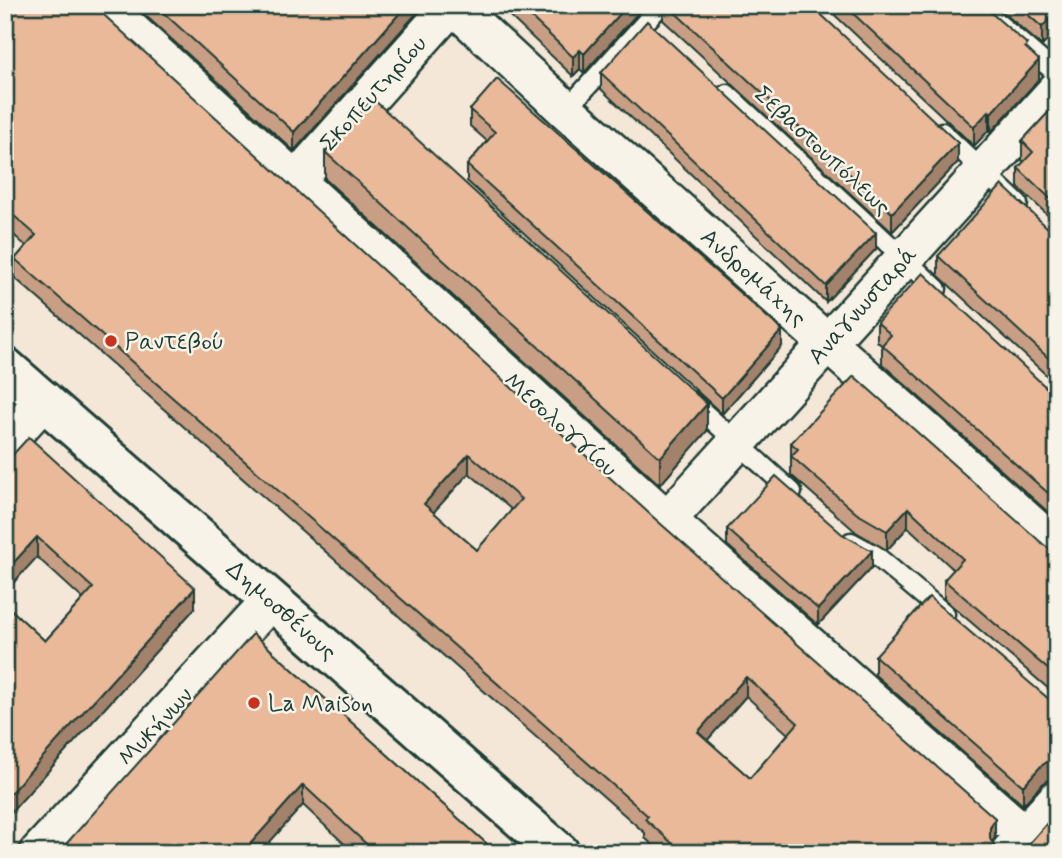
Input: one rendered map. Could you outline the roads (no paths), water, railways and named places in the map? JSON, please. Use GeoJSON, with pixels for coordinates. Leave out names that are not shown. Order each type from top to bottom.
{"type":"FeatureCollection","features":[{"type":"Feature","properties":{"kind":"street","name":"Μεσολογγίου"},"geometry":{"type":"LineString","coordinates":[[103,5],[1017,844]]}},
{"type":"Feature","properties":{"kind":"street","name":"Σκοπευτηρίου"},"geometry":{"type":"LineString","coordinates":[[295,181],[369,106],[452,5]]}},
{"type":"Feature","properties":{"kind":"street","name":"Ανδρομάχης"},"geometry":{"type":"LineString","coordinates":[[452,5],[1057,548]]}},
{"type":"Feature","properties":{"kind":"street","name":"Αναγνωσταρά"},"geometry":{"type":"LineString","coordinates":[[667,520],[1057,90]]}},
{"type":"Feature","properties":{"kind":"street","name":"Δημοσθένους"},"geometry":{"type":"LineString","coordinates":[[5,367],[560,853]]}},
{"type":"Feature","properties":{"kind":"street"},"geometry":{"type":"LineString","coordinates":[[5,443],[44,400]]}},
{"type":"Feature","properties":{"kind":"street","name":"Μυκήνων"},"geometry":{"type":"LineString","coordinates":[[38,853],[271,600]]}},
{"type":"Feature","properties":{"kind":"street"},"geometry":{"type":"LineString","coordinates":[[1017,844],[1057,799]]}},
{"type":"Feature","properties":{"kind":"lane"},"geometry":{"type":"LineString","coordinates":[[566,110],[652,25],[661,5]]}},
{"type":"Feature","properties":{"kind":"lane"},"geometry":{"type":"LineString","coordinates":[[977,5],[1057,74]]}},
{"type":"Feature","properties":{"kind":"lane","name":"Σεβαστουπόλεως"},"geometry":{"type":"LineString","coordinates":[[716,85],[945,296]]}},
{"type":"Feature","properties":{"kind":"lane"},"geometry":{"type":"LineString","coordinates":[[924,116],[1029,214]]}},
{"type":"Feature","properties":{"kind":"lane"},"geometry":{"type":"LineString","coordinates":[[677,388],[808,506]]}},
{"type":"Feature","properties":{"kind":"lane"},"geometry":{"type":"LineString","coordinates":[[839,532],[874,555],[956,624]]}},
{"type":"Feature","properties":{"kind":"place","name":"Ραντεβού"},"geometry":{"type":"Point","coordinates":[111,341]}},
{"type":"Feature","properties":{"kind":"place","name":"La Maison"},"geometry":{"type":"Point","coordinates":[254,703]}}]}
